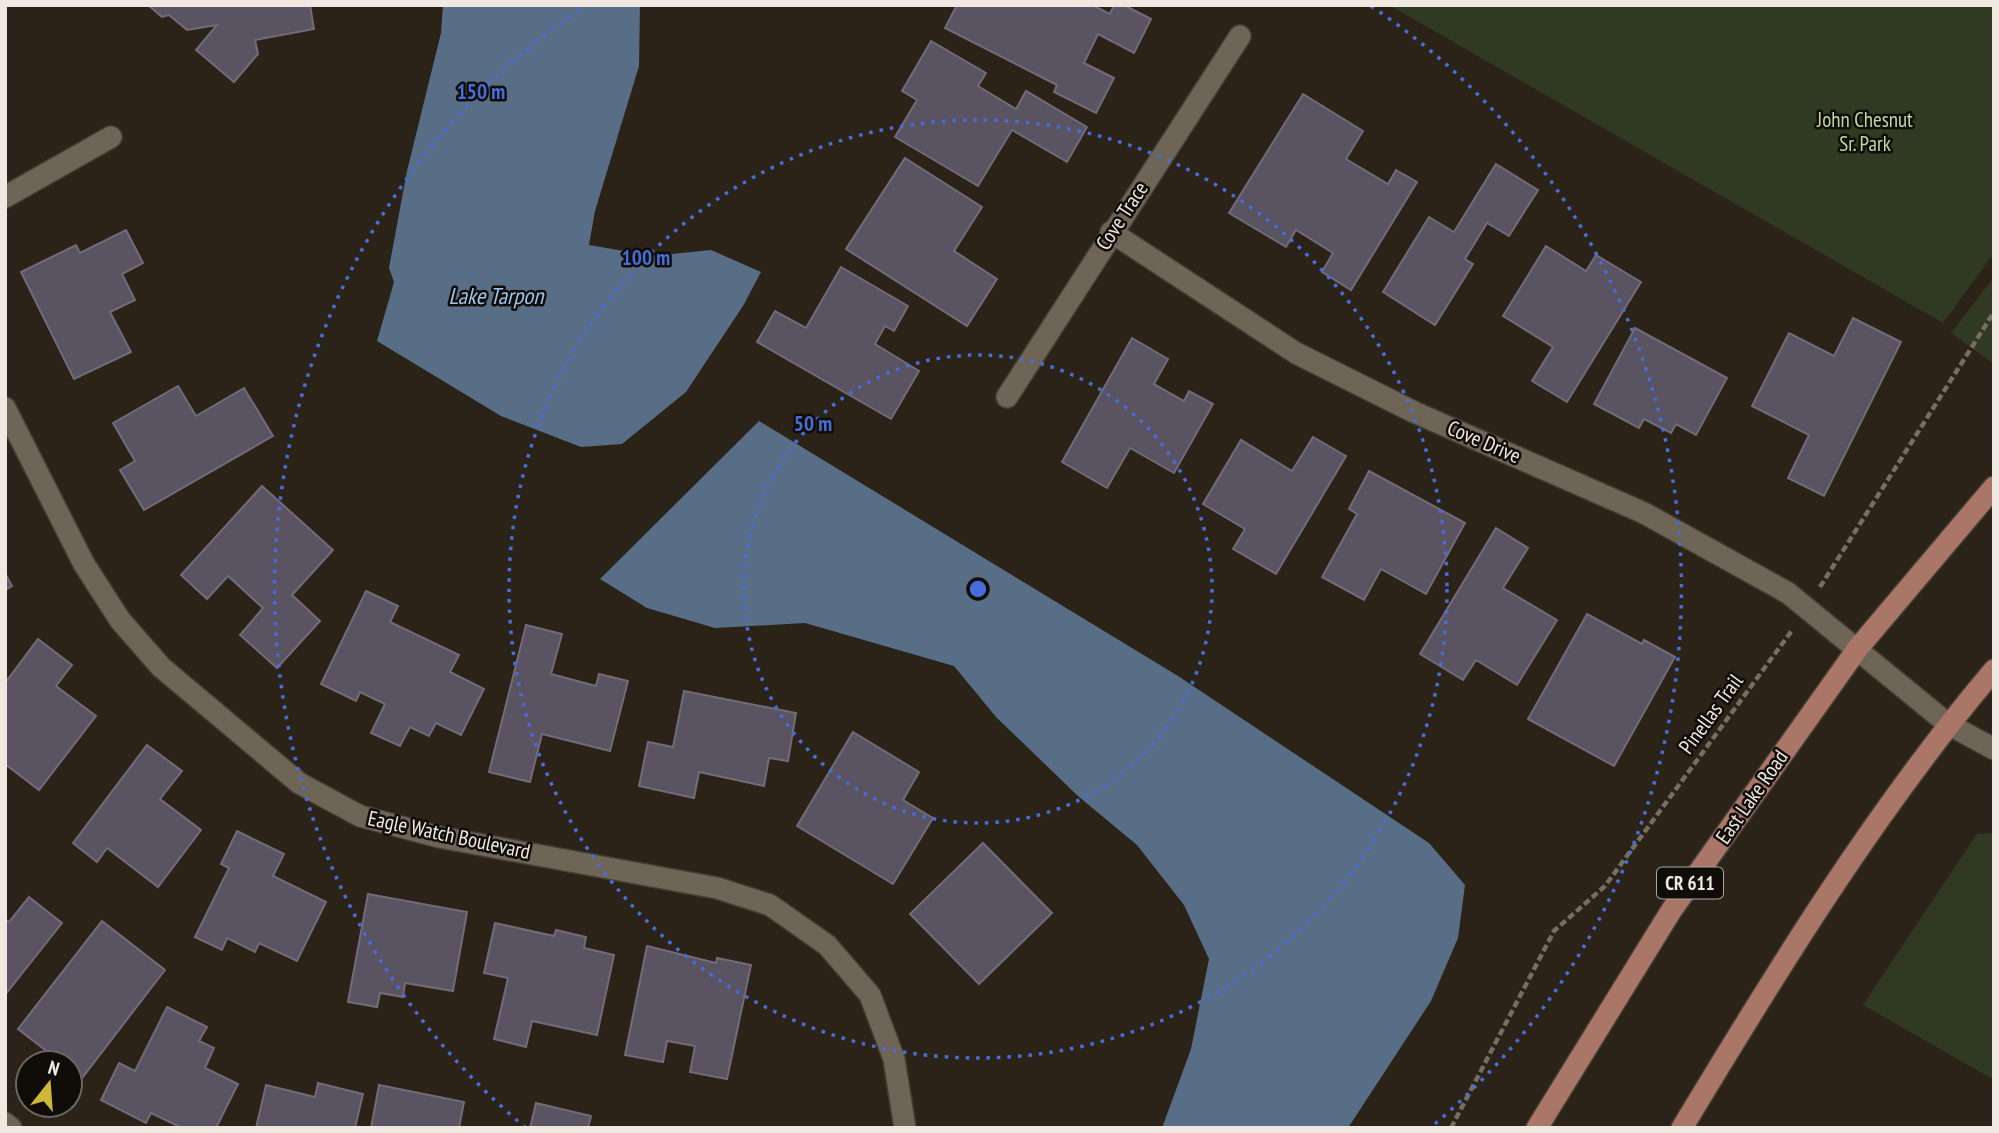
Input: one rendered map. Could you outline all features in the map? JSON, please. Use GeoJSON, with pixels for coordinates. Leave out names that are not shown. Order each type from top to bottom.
{"type":"FeatureCollection","features":[{"type":"Feature","properties":{"kind":"main road","name":"East Lake Road"},"geometry":{"type":"LineString","coordinates":[[1536,1128],[1671,911],[1858,648],[1994,487]]}},
{"type":"Feature","properties":{"kind":"main road"},"geometry":{"type":"LineString","coordinates":[[1682,1128],[1772,979],[1948,724],[1994,670]]}},
{"type":"Feature","properties":{"kind":"street","name":"Cove Trace"},"geometry":{"type":"LineString","coordinates":[[1007,397],[1240,36]]}},
{"type":"Feature","properties":{"kind":"street"},"geometry":{"type":"LineString","coordinates":[[5,197],[111,137]]}},
{"type":"Feature","properties":{"kind":"street","name":"Cove Drive"},"geometry":{"type":"LineString","coordinates":[[1111,232],[1296,353],[1414,412],[1632,507],[1690,536],[1809,608],[1948,724],[1994,749]]}},
{"type":"Feature","properties":{"kind":"street","name":"Eagle Watch Boulevard"},"geometry":{"type":"LineString","coordinates":[[5,408],[84,564],[120,620],[161,667],[299,783],[360,816],[439,837],[717,887],[770,905],[827,946],[870,995],[894,1059],[905,1128]]}},
{"type":"Feature","properties":{"kind":"street"},"geometry":{"type":"LineString","coordinates":[[5,1123],[11,1128]]}},
{"type":"Feature","properties":{"kind":"path","name":"Pinellas Trail"},"geometry":{"type":"LineString","coordinates":[[1451,1128],[1554,931],[1605,886],[1809,608],[1994,312]]}},
{"type":"Feature","properties":{"kind":"green space","name":"John Chesnut Sr. Park"},"geometry":{"type":"Polygon","coordinates":[[[1389,5],[1994,5],[1994,253],[1943,323],[1389,5]]]}},
{"type":"Feature","properties":{"kind":"green space"},"geometry":{"type":"Polygon","coordinates":[[[1994,277],[1994,364],[1951,333],[1994,277]]]}},
{"type":"Feature","properties":{"kind":"green space"},"geometry":{"type":"Polygon","coordinates":[[[1994,833],[1994,1080],[1863,1005],[1977,834],[1994,833]]]}},
{"type":"Feature","properties":{"kind":"water","name":"Lake Tarpon"},"geometry":{"type":"Polygon","coordinates":[[[443,5],[640,5],[639,66],[595,211],[589,245],[653,256],[711,250],[761,272],[743,306],[686,392],[622,444],[581,447],[501,416],[377,341],[394,282],[389,268],[407,171],[441,33],[443,5]]]}},
{"type":"Feature","properties":{"kind":"water"},"geometry":{"type":"Polygon","coordinates":[[[759,421],[1178,676],[1429,843],[1465,885],[1458,938],[1431,1001],[1348,1128],[1162,1128],[1191,1049],[1209,959],[1184,905],[1137,845],[1078,796],[996,717],[954,666],[805,623],[715,628],[647,608],[600,579],[759,421]]]}},
{"type":"Feature","properties":{"kind":"building"},"geometry":{"type":"Polygon","coordinates":[[[148,5],[310,5],[314,29],[255,40],[258,54],[234,82],[196,50],[217,25],[187,30],[169,15],[162,17],[148,5]]]}},
{"type":"Feature","properties":{"kind":"building"},"geometry":{"type":"Polygon","coordinates":[[[957,5],[1092,5],[1110,14],[1114,5],[1124,5],[1151,19],[1134,53],[1098,34],[1084,63],[1114,78],[1096,113],[1054,92],[1057,85],[945,28],[957,5]]]}},
{"type":"Feature","properties":{"kind":"building"},"geometry":{"type":"Polygon","coordinates":[[[931,41],[986,73],[978,86],[1016,109],[1026,91],[1087,127],[1067,162],[1012,130],[978,186],[895,137],[917,100],[902,91],[931,41]]]}},
{"type":"Feature","properties":{"kind":"building"},"geometry":{"type":"Polygon","coordinates":[[[1303,94],[1363,131],[1346,159],[1388,184],[1396,170],[1417,182],[1351,290],[1322,272],[1333,253],[1296,230],[1286,247],[1229,213],[1303,94]]]}},
{"type":"Feature","properties":{"kind":"building"},"geometry":{"type":"Polygon","coordinates":[[[905,158],[982,207],[954,251],[997,279],[967,326],[846,249],[905,158]]]}},
{"type":"Feature","properties":{"kind":"building"},"geometry":{"type":"Polygon","coordinates":[[[1496,164],[1538,190],[1509,236],[1487,223],[1465,259],[1473,264],[1435,325],[1383,292],[1429,217],[1454,232],[1496,164]]]}},
{"type":"Feature","properties":{"kind":"building"},"geometry":{"type":"Polygon","coordinates":[[[126,230],[143,263],[122,274],[135,300],[110,312],[131,352],[74,379],[21,272],[76,245],[80,253],[126,230]]]}},
{"type":"Feature","properties":{"kind":"building"},"geometry":{"type":"Polygon","coordinates":[[[1546,246],[1586,271],[1596,255],[1641,282],[1567,402],[1532,381],[1553,347],[1503,316],[1546,246]]]}},
{"type":"Feature","properties":{"kind":"building"},"geometry":{"type":"Polygon","coordinates":[[[841,267],[908,306],[894,331],[885,326],[875,344],[919,371],[891,419],[757,342],[775,311],[806,328],[841,267]]]}},
{"type":"Feature","properties":{"kind":"building"},"geometry":{"type":"Polygon","coordinates":[[[1853,318],[1901,342],[1824,496],[1788,478],[1809,435],[1752,406],[1789,333],[1834,356],[1853,318]]]}},
{"type":"Feature","properties":{"kind":"building"},"geometry":{"type":"Polygon","coordinates":[[[1635,328],[1727,378],[1696,435],[1676,424],[1671,433],[1644,419],[1639,428],[1594,404],[1635,328]]]}},
{"type":"Feature","properties":{"kind":"building"},"geometry":{"type":"Polygon","coordinates":[[[1132,338],[1168,359],[1154,384],[1184,401],[1189,391],[1213,404],[1174,473],[1130,448],[1107,488],[1062,462],[1132,338]]]}},
{"type":"Feature","properties":{"kind":"building"},"geometry":{"type":"Polygon","coordinates":[[[178,386],[196,416],[244,388],[273,436],[144,510],[120,470],[135,461],[113,423],[178,386]]]}},
{"type":"Feature","properties":{"kind":"building"},"geometry":{"type":"Polygon","coordinates":[[[1313,437],[1346,456],[1276,574],[1233,549],[1245,529],[1203,504],[1241,440],[1292,471],[1313,437]]]}},
{"type":"Feature","properties":{"kind":"building"},"geometry":{"type":"Polygon","coordinates":[[[1369,471],[1465,523],[1426,594],[1381,569],[1364,600],[1322,577],[1357,514],[1349,509],[1369,471]]]}},
{"type":"Feature","properties":{"kind":"building"},"geometry":{"type":"Polygon","coordinates":[[[262,486],[333,550],[292,595],[320,621],[277,668],[240,635],[263,608],[228,576],[207,599],[181,575],[262,486]]]}},
{"type":"Feature","properties":{"kind":"building"},"geometry":{"type":"Polygon","coordinates":[[[1496,528],[1528,548],[1503,588],[1557,620],[1517,685],[1476,660],[1463,680],[1420,654],[1496,528]]]}},
{"type":"Feature","properties":{"kind":"building"},"geometry":{"type":"Polygon","coordinates":[[[5,573],[12,586],[5,590],[5,573]]]}},
{"type":"Feature","properties":{"kind":"building"},"geometry":{"type":"Polygon","coordinates":[[[366,591],[398,606],[390,622],[459,655],[450,672],[484,689],[461,735],[436,723],[429,736],[410,727],[400,746],[371,733],[385,704],[360,692],[356,701],[321,684],[366,591]]]}},
{"type":"Feature","properties":{"kind":"building"},"geometry":{"type":"Polygon","coordinates":[[[1587,614],[1642,644],[1644,640],[1675,657],[1614,766],[1528,719],[1587,614]]]}},
{"type":"Feature","properties":{"kind":"building"},"geometry":{"type":"Polygon","coordinates":[[[526,625],[562,634],[551,674],[596,686],[599,674],[628,681],[610,751],[542,734],[530,782],[489,772],[526,625]]]}},
{"type":"Feature","properties":{"kind":"building"},"geometry":{"type":"Polygon","coordinates":[[[38,639],[72,665],[56,686],[96,716],[39,790],[5,764],[5,683],[38,639]]]}},
{"type":"Feature","properties":{"kind":"building"},"geometry":{"type":"Polygon","coordinates":[[[684,691],[796,713],[788,761],[769,758],[764,786],[699,772],[694,798],[639,786],[648,742],[673,747],[684,691]]]}},
{"type":"Feature","properties":{"kind":"building"},"geometry":{"type":"Polygon","coordinates":[[[853,732],[919,772],[903,800],[933,818],[893,884],[797,826],[853,732]]]}},
{"type":"Feature","properties":{"kind":"building"},"geometry":{"type":"Polygon","coordinates":[[[147,745],[182,771],[160,799],[201,830],[158,887],[107,848],[97,862],[73,843],[147,745]]]}},
{"type":"Feature","properties":{"kind":"building"},"geometry":{"type":"Polygon","coordinates":[[[237,831],[284,854],[273,876],[326,902],[297,961],[259,943],[255,952],[227,938],[222,950],[195,937],[229,868],[221,864],[237,831]]]}},
{"type":"Feature","properties":{"kind":"building"},"geometry":{"type":"Polygon","coordinates":[[[983,843],[1052,913],[979,984],[910,914],[983,843]]]}},
{"type":"Feature","properties":{"kind":"building"},"geometry":{"type":"Polygon","coordinates":[[[368,894],[467,912],[453,991],[405,983],[403,997],[380,993],[377,1007],[348,1002],[368,894]]]}},
{"type":"Feature","properties":{"kind":"building"},"geometry":{"type":"Polygon","coordinates":[[[29,897],[62,923],[5,995],[5,919],[9,922],[29,897]]]}},
{"type":"Feature","properties":{"kind":"building"},"geometry":{"type":"Polygon","coordinates":[[[102,921],[165,970],[84,1075],[84,1049],[44,1049],[18,1029],[102,921]]]}},
{"type":"Feature","properties":{"kind":"building"},"geometry":{"type":"Polygon","coordinates":[[[495,923],[554,936],[556,930],[586,937],[584,948],[614,955],[597,1035],[532,1021],[526,1047],[494,1039],[508,978],[484,973],[495,923]]]}},
{"type":"Feature","properties":{"kind":"building"},"geometry":{"type":"Polygon","coordinates":[[[647,946],[716,963],[717,958],[751,965],[727,1079],[690,1072],[695,1046],[667,1041],[663,1062],[625,1055],[647,946]]]}},
{"type":"Feature","properties":{"kind":"building"},"geometry":{"type":"Polygon","coordinates":[[[167,1007],[207,1027],[199,1041],[214,1048],[205,1068],[238,1084],[216,1128],[182,1128],[151,1113],[146,1123],[101,1100],[119,1063],[135,1071],[167,1007]]]}},
{"type":"Feature","properties":{"kind":"building"},"geometry":{"type":"Polygon","coordinates":[[[318,1083],[363,1094],[355,1128],[256,1128],[266,1085],[315,1097],[318,1083]]]}},
{"type":"Feature","properties":{"kind":"building"},"geometry":{"type":"Polygon","coordinates":[[[379,1085],[464,1102],[459,1128],[371,1128],[379,1085]]]}},
{"type":"Feature","properties":{"kind":"building"},"geometry":{"type":"Polygon","coordinates":[[[536,1103],[591,1116],[588,1128],[530,1128],[536,1103]]]}}]}
